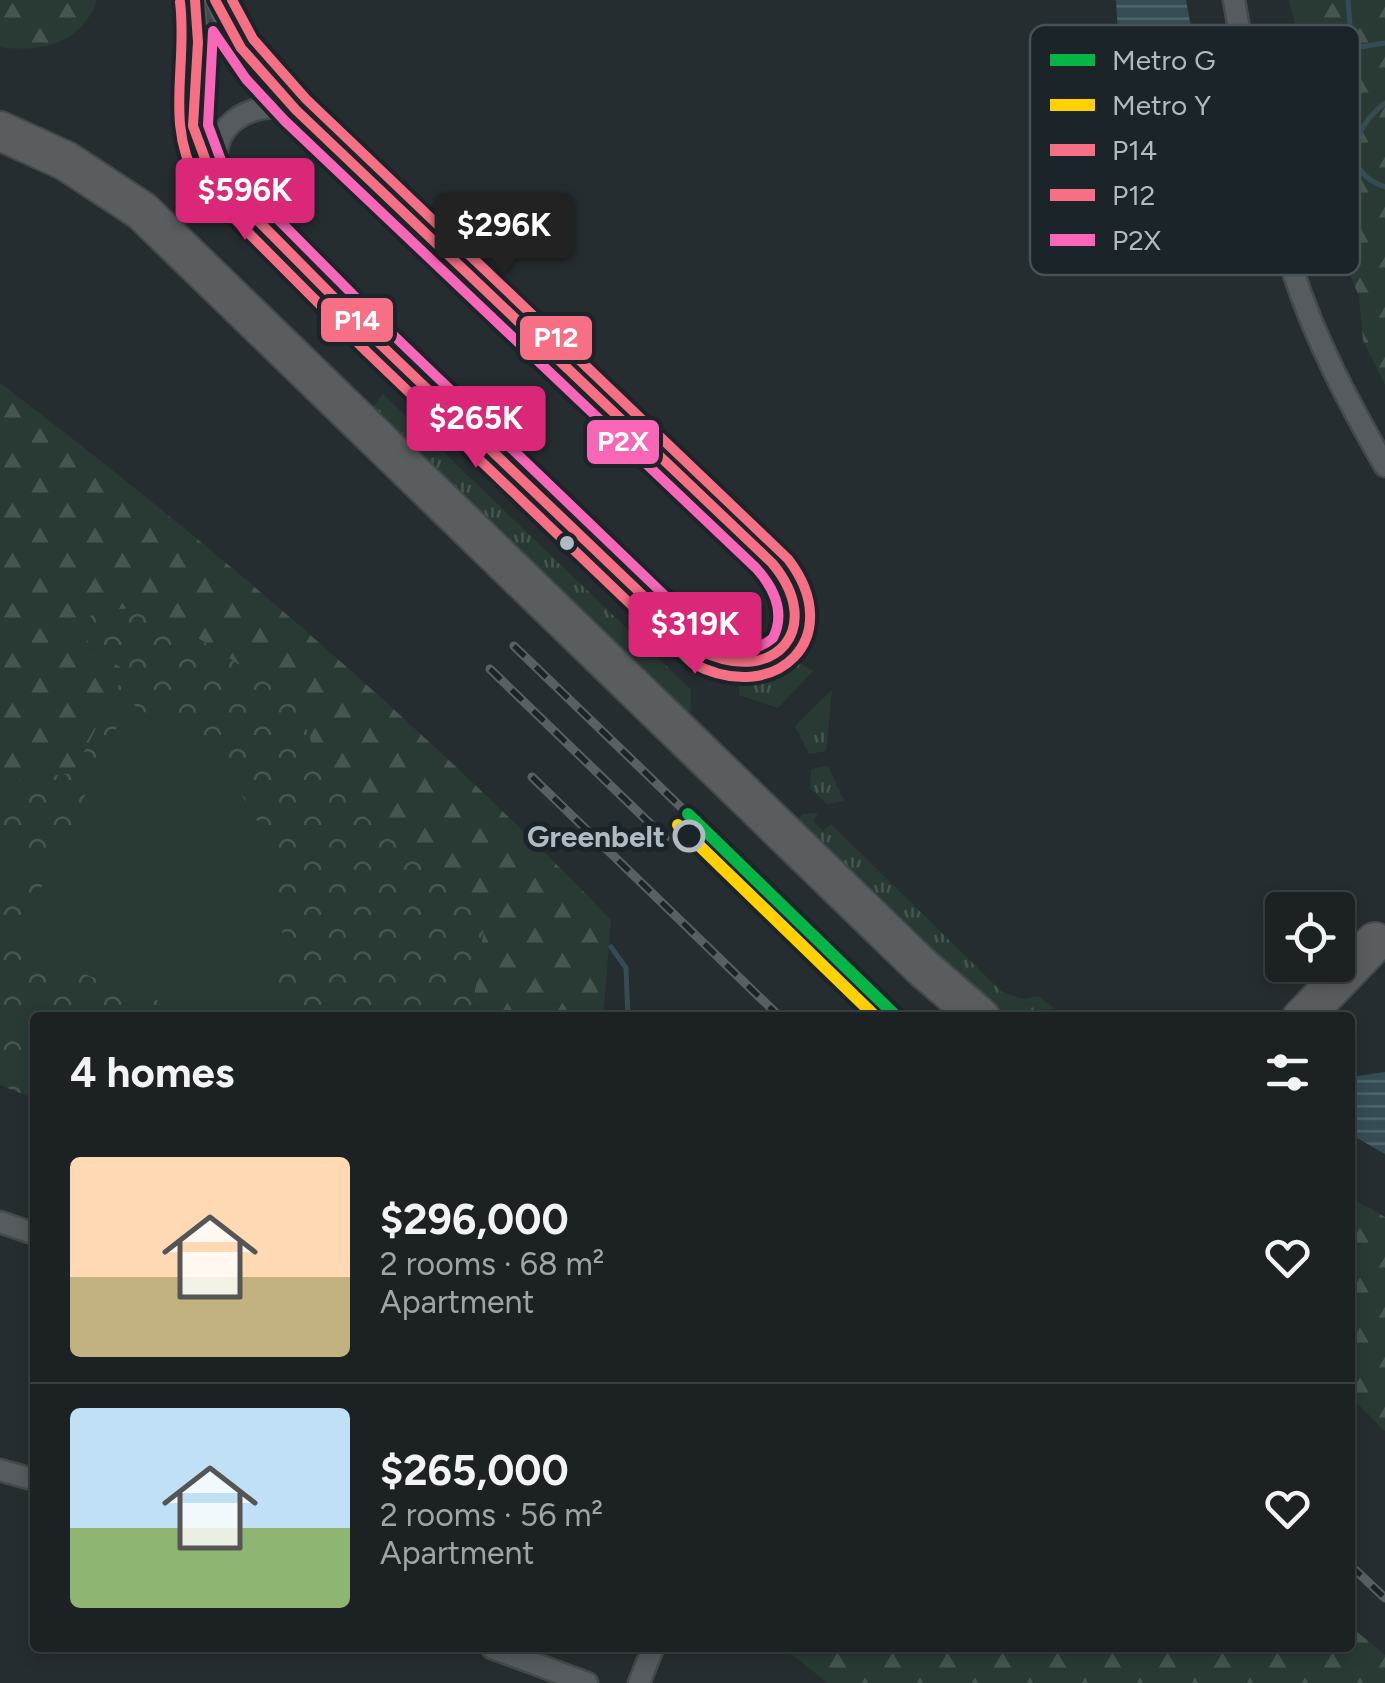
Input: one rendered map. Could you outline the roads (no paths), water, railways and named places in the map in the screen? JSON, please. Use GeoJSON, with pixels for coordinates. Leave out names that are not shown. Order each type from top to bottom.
{"type":"FeatureCollection","features":[{"type":"Feature","properties":{"kind":"highway"},"geometry":{"type":"LineString","coordinates":[[0,131],[66,160],[142,211],[975,1012]]}},
{"type":"Feature","properties":{"kind":"highway"},"geometry":{"type":"LineString","coordinates":[[1308,1012],[1380,937]]}},
{"type":"Feature","properties":{"kind":"street"},"geometry":{"type":"LineString","coordinates":[[195,0],[198,46],[190,124],[199,156],[221,184],[701,651],[738,668],[753,668],[778,654],[791,626],[792,596],[785,580],[758,548],[446,258],[297,108],[244,53],[215,0]]}},
{"type":"Feature","properties":{"kind":"street"},"geometry":{"type":"LineString","coordinates":[[1234,0],[1238,25]]}},
{"type":"Feature","properties":{"kind":"street"},"geometry":{"type":"LineString","coordinates":[[221,184],[218,148],[229,124],[257,106],[297,108]]}},
{"type":"Feature","properties":{"kind":"street"},"geometry":{"type":"LineString","coordinates":[[1294,275],[1347,399],[1385,466]]}},
{"type":"Feature","properties":{"kind":"street"},"geometry":{"type":"LineString","coordinates":[[0,1222],[30,1232]]}},
{"type":"Feature","properties":{"kind":"street"},"geometry":{"type":"LineString","coordinates":[[0,1470],[30,1479]]}},
{"type":"Feature","properties":{"kind":"street"},"geometry":{"type":"LineString","coordinates":[[503,1652],[587,1683]]}},
{"type":"Feature","properties":{"kind":"street"},"geometry":{"type":"LineString","coordinates":[[639,1683],[652,1652]]}},
{"type":"Feature","properties":{"kind":"water"},"geometry":{"type":"Polygon","coordinates":[[[1116,0],[1186,0],[1191,25],[1118,25],[1116,0]]]}},
{"type":"Feature","properties":{"kind":"water"},"geometry":{"type":"Polygon","coordinates":[[[1385,1072],[1385,1154],[1355,1137],[1355,1076],[1385,1072]]]}},
{"type":"Feature","properties":{"kind":"waterway"},"geometry":{"type":"LineString","coordinates":[[1348,0],[1350,25]]}},
{"type":"Feature","properties":{"kind":"waterway"},"geometry":{"type":"LineString","coordinates":[[1360,47],[1385,43]]}},
{"type":"Feature","properties":{"kind":"waterway"},"geometry":{"type":"LineString","coordinates":[[1360,134],[1385,103]]}},
{"type":"Feature","properties":{"kind":"waterway"},"geometry":{"type":"LineString","coordinates":[[1360,168],[1370,180],[1385,187]]}},
{"type":"Feature","properties":{"kind":"waterway"},"geometry":{"type":"LineString","coordinates":[[611,947],[626,968],[628,1012]]}},
{"type":"Feature","properties":{"kind":"railway"},"geometry":{"type":"LineString","coordinates":[[514,646],[688,814]]}},
{"type":"Feature","properties":{"kind":"railway"},"geometry":{"type":"LineString","coordinates":[[490,669],[665,838]]}},
{"type":"Feature","properties":{"kind":"railway"},"geometry":{"type":"LineString","coordinates":[[532,777],[775,1012]]}},
{"type":"Feature","properties":{"kind":"railway"},"geometry":{"type":"LineString","coordinates":[[1355,1570],[1385,1598]]}},
{"type":"Feature","properties":{"kind":"metro line","name":"G"},"geometry":{"type":"LineString","coordinates":[[688,814],[892,1012]]}},
{"type":"Feature","properties":{"kind":"metro line","name":"Y"},"geometry":{"type":"LineString","coordinates":[[678,825],[871,1012]]}},
{"type":"Feature","properties":{"kind":"place","name":"Greenbelt"},"geometry":{"type":"Point","coordinates":[689,836]}}]}
